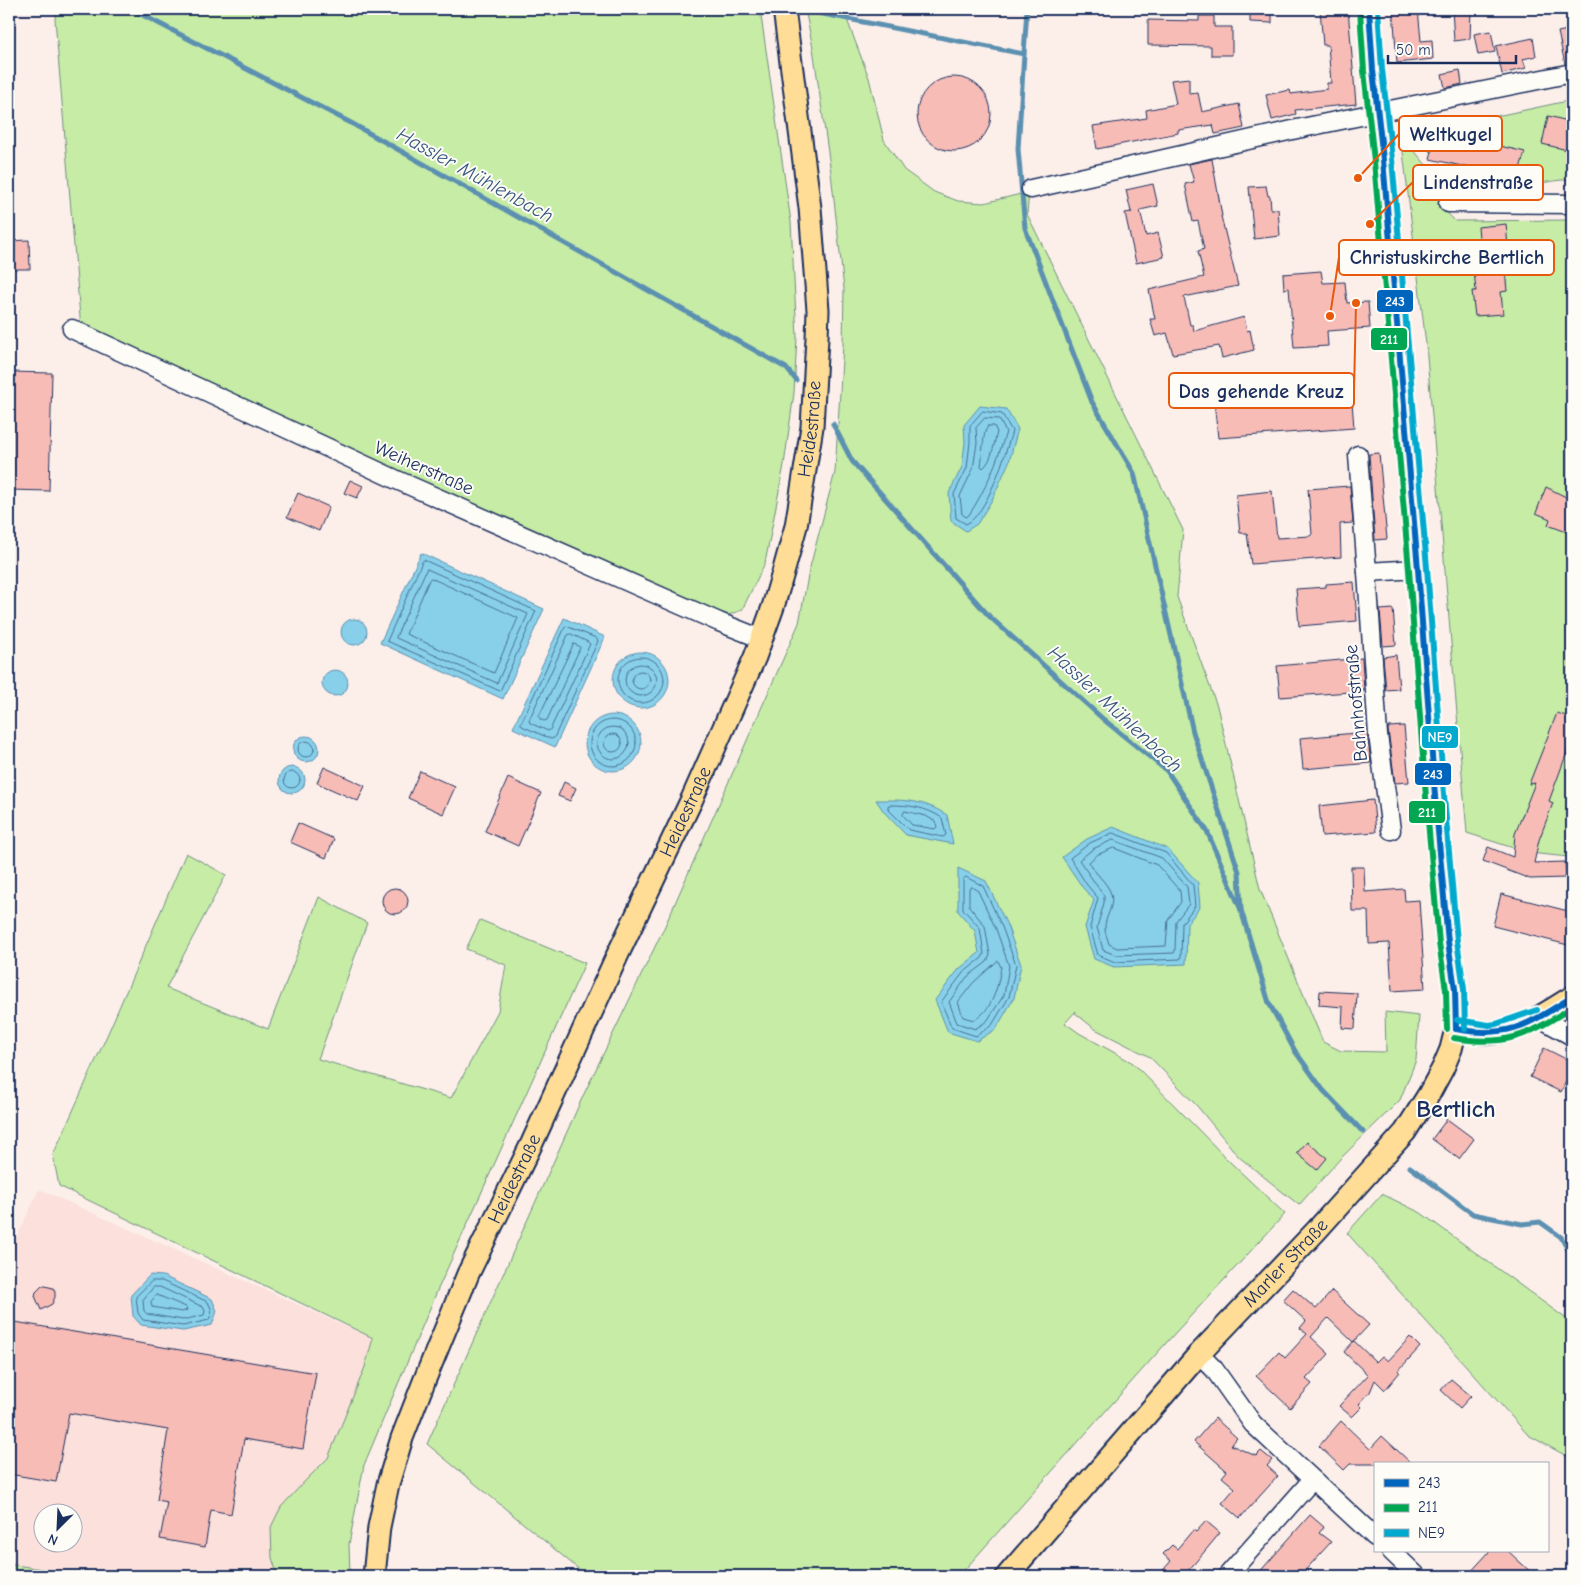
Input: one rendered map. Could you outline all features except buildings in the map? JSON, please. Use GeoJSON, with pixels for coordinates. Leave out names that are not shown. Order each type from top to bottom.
{"type":"FeatureCollection","features":[{"type":"Feature","properties":{"kind":"main road","name":"Heidestraße"},"geometry":{"type":"LineString","coordinates":[[374,1576],[379,1527],[395,1462],[425,1379],[468,1274],[536,1134],[617,956],[692,799],[762,638],[773,607],[796,526],[812,427],[818,310],[810,208],[785,13]]}},
{"type":"Feature","properties":{"kind":"main road"},"geometry":{"type":"LineString","coordinates":[[1456,1029],[1489,1034],[1510,1030],[1540,1018],[1572,997]]}},
{"type":"Feature","properties":{"kind":"main road","name":"Marler Straße"},"geometry":{"type":"LineString","coordinates":[[1007,1576],[1199,1354],[1316,1231],[1405,1132],[1443,1068],[1451,1049],[1456,1029]]}},
{"type":"Feature","properties":{"kind":"street"},"geometry":{"type":"LineString","coordinates":[[1369,9],[1418,569],[1436,808],[1448,942],[1455,990],[1456,1029]]}},
{"type":"Feature","properties":{"kind":"street"},"geometry":{"type":"LineString","coordinates":[[1031,189],[1166,157],[1572,74]]}},
{"type":"Feature","properties":{"kind":"street"},"geometry":{"type":"LineString","coordinates":[[1448,204],[1572,204]]}},
{"type":"Feature","properties":{"kind":"street","name":"Weiherstraße"},"geometry":{"type":"LineString","coordinates":[[72,329],[397,480],[719,622],[762,638]]}},
{"type":"Feature","properties":{"kind":"street","name":"Bahnhofstraße"},"geometry":{"type":"LineString","coordinates":[[1358,455],[1378,735],[1391,830]]}},
{"type":"Feature","properties":{"kind":"street"},"geometry":{"type":"LineString","coordinates":[[1367,572],[1418,569]]}},
{"type":"Feature","properties":{"kind":"street"},"geometry":{"type":"LineString","coordinates":[[1540,1018],[1572,1036]]}},
{"type":"Feature","properties":{"kind":"street"},"geometry":{"type":"LineString","coordinates":[[1199,1354],[1214,1369],[1253,1424],[1374,1536]]}},
{"type":"Feature","properties":{"kind":"street"},"geometry":{"type":"LineString","coordinates":[[1228,1576],[1312,1480]]}},
{"type":"Feature","properties":{"kind":"street"},"geometry":{"type":"LineString","coordinates":[[1392,1552],[1417,1576]]}},
{"type":"Feature","properties":{"kind":"shaded area"},"geometry":{"type":"Polygon","coordinates":[[[39,1189],[404,1352],[393,1395],[364,1465],[343,1545],[344,1576],[9,1576],[9,1255],[39,1189]]]}},
{"type":"Feature","properties":{"kind":"green space"},"geometry":{"type":"Polygon","coordinates":[[[57,9],[760,9],[791,222],[797,337],[794,393],[784,465],[765,563],[742,610],[723,617],[81,329],[55,19],[57,9]]]}},
{"type":"Feature","properties":{"kind":"green space"},"geometry":{"type":"Polygon","coordinates":[[[805,9],[843,9],[869,78],[884,140],[904,170],[934,192],[958,201],[984,203],[1029,192],[1027,214],[1183,530],[1177,597],[1217,706],[1260,889],[1323,1042],[1341,1051],[1386,1052],[1385,1012],[1419,1016],[1416,1060],[1400,1100],[1340,1159],[1299,1205],[1239,1157],[1197,1106],[1150,1057],[1095,1029],[1075,1013],[1076,1011],[1065,1023],[1079,1033],[1133,1063],[1231,1163],[1285,1214],[1175,1333],[959,1576],[587,1576],[427,1444],[583,1096],[664,928],[799,623],[809,571],[835,472],[843,344],[844,289],[831,173],[813,48],[805,9]]]}},
{"type":"Feature","properties":{"kind":"green space"},"geometry":{"type":"Polygon","coordinates":[[[1572,100],[1572,180],[1457,195],[1461,170],[1425,148],[1417,133],[1572,100]]]}},
{"type":"Feature","properties":{"kind":"green space"},"geometry":{"type":"Polygon","coordinates":[[[1401,135],[1427,166],[1448,176],[1439,204],[1455,221],[1572,220],[1572,823],[1566,840],[1569,857],[1529,853],[1467,833],[1426,344],[1401,135]]]}},
{"type":"Feature","properties":{"kind":"green space"},"geometry":{"type":"Polygon","coordinates":[[[186,853],[226,875],[166,988],[268,1029],[319,897],[367,923],[318,1059],[451,1098],[498,1011],[506,965],[466,949],[480,920],[585,963],[438,1289],[364,1465],[349,1544],[350,1576],[278,1576],[272,1558],[271,1527],[281,1507],[328,1458],[365,1367],[373,1338],[59,1186],[53,1155],[186,853]]]}},
{"type":"Feature","properties":{"kind":"green space"},"geometry":{"type":"Polygon","coordinates":[[[1382,1194],[1421,1213],[1572,1323],[1572,1459],[1528,1435],[1347,1233],[1382,1194]]]}},
{"type":"Feature","properties":{"kind":"green space"},"geometry":{"type":"Polygon","coordinates":[[[9,1564],[86,1576],[9,1576],[9,1564]]]}},
{"type":"Feature","properties":{"kind":"water"},"geometry":{"type":"Polygon","coordinates":[[[980,406],[1006,409],[1018,429],[1009,462],[992,500],[977,524],[966,531],[951,521],[949,493],[962,467],[965,442],[964,425],[980,406]]]}},
{"type":"Feature","properties":{"kind":"water"},"geometry":{"type":"Polygon","coordinates":[[[421,553],[544,609],[503,699],[380,643],[421,553]]]}},
{"type":"Feature","properties":{"kind":"water"},"geometry":{"type":"Polygon","coordinates":[[[564,618],[605,637],[555,747],[513,728],[564,618]]]}},
{"type":"Feature","properties":{"kind":"water"},"geometry":{"type":"Polygon","coordinates":[[[354,619],[363,623],[367,632],[363,641],[354,645],[345,641],[341,632],[345,623],[354,619]]]}},
{"type":"Feature","properties":{"kind":"water"},"geometry":{"type":"Polygon","coordinates":[[[641,652],[656,657],[664,665],[669,680],[664,695],[656,703],[641,708],[626,703],[618,695],[613,680],[618,665],[626,657],[641,652]]]}},
{"type":"Feature","properties":{"kind":"water"},"geometry":{"type":"Polygon","coordinates":[[[335,670],[344,674],[348,683],[344,692],[335,696],[326,692],[322,683],[326,674],[335,670]]]}},
{"type":"Feature","properties":{"kind":"water"},"geometry":{"type":"Polygon","coordinates":[[[613,715],[628,720],[636,728],[641,743],[636,758],[628,766],[613,771],[598,766],[590,758],[585,743],[590,728],[598,720],[613,715]]]}},
{"type":"Feature","properties":{"kind":"water"},"geometry":{"type":"Polygon","coordinates":[[[306,736],[315,740],[319,749],[315,758],[306,762],[297,758],[293,749],[297,740],[306,736]]]}},
{"type":"Feature","properties":{"kind":"water"},"geometry":{"type":"Polygon","coordinates":[[[292,767],[301,771],[305,780],[301,789],[292,793],[283,789],[279,780],[283,771],[292,767]]]}},
{"type":"Feature","properties":{"kind":"water"},"geometry":{"type":"Polygon","coordinates":[[[876,800],[921,803],[947,815],[953,844],[906,835],[884,812],[876,800]]]}},
{"type":"Feature","properties":{"kind":"water"},"geometry":{"type":"Polygon","coordinates":[[[1113,827],[1168,849],[1198,883],[1200,907],[1187,924],[1186,964],[1114,967],[1094,959],[1085,927],[1094,900],[1083,888],[1062,857],[1087,839],[1113,827]]]}},
{"type":"Feature","properties":{"kind":"water"},"geometry":{"type":"Polygon","coordinates":[[[958,868],[986,881],[1007,925],[1021,965],[1014,998],[996,1029],[977,1041],[948,1032],[935,1000],[959,969],[979,953],[975,931],[958,911],[958,868]]]}},
{"type":"Feature","properties":{"kind":"water"},"geometry":{"type":"Polygon","coordinates":[[[150,1275],[163,1276],[212,1299],[217,1311],[212,1325],[183,1331],[141,1325],[133,1316],[131,1295],[150,1275]]]}},
{"type":"Feature","properties":{"kind":"waterway","name":"Hassler Mühlenbach"},"geometry":{"type":"LineString","coordinates":[[131,9],[351,123],[786,368],[796,380]]}},
{"type":"Feature","properties":{"kind":"waterway"},"geometry":{"type":"LineString","coordinates":[[798,9],[1024,54],[1018,149],[1025,228],[1092,402],[1134,473],[1193,732],[1239,872],[1241,910]]}},
{"type":"Feature","properties":{"kind":"waterway"},"geometry":{"type":"LineString","coordinates":[[1024,54],[1027,9]]}},
{"type":"Feature","properties":{"kind":"waterway","name":"Hassler Mühlenbach"},"geometry":{"type":"LineString","coordinates":[[833,424],[852,461],[989,616],[1103,719],[1167,771],[1207,831],[1241,910],[1269,1003],[1295,1051],[1323,1090],[1363,1132]]}},
{"type":"Feature","properties":{"kind":"waterway"},"geometry":{"type":"LineString","coordinates":[[1410,1167],[1473,1214],[1522,1224],[1540,1222],[1561,1237],[1572,1257]]}},
{"type":"Feature","properties":{"kind":"transit line","name":"243"},"geometry":{"type":"LineString","coordinates":[[1369,9],[1418,569],[1436,809],[1448,942],[1455,989],[1456,1029]]}},
{"type":"Feature","properties":{"kind":"transit line","name":"NE9"},"geometry":{"type":"LineString","coordinates":[[1378,9],[1427,568],[1445,808],[1457,941],[1464,989],[1465,1029]]}},
{"type":"Feature","properties":{"kind":"transit line","name":"211"},"geometry":{"type":"LineString","coordinates":[[1360,10],[1409,570],[1427,810],[1439,943],[1446,990],[1447,1029]]}},
{"type":"Feature","properties":{"kind":"transit line","name":"243"},"geometry":{"type":"LineString","coordinates":[[1456,1029],[1490,1032],[1518,1027],[1543,1015],[1572,997]]}},
{"type":"Feature","properties":{"kind":"transit line","name":"211"},"geometry":{"type":"LineString","coordinates":[[1454,1038],[1489,1041],[1503,1040],[1543,1025],[1572,1007]]}},
{"type":"Feature","properties":{"kind":"transit line","name":"NE9"},"geometry":{"type":"LineString","coordinates":[[1457,1020],[1489,1025],[1537,1010]]}},
{"type":"Feature","properties":{"kind":"place","name":"Weltkugel"},"geometry":{"type":"Point","coordinates":[1358,178]}},
{"type":"Feature","properties":{"kind":"place","name":"Lindenstraße"},"geometry":{"type":"Point","coordinates":[1370,224]}},
{"type":"Feature","properties":{"kind":"place","name":"Das gehende Kreuz"},"geometry":{"type":"Point","coordinates":[1356,303]}},
{"type":"Feature","properties":{"kind":"place","name":"Christuskirche Bertlich"},"geometry":{"type":"Point","coordinates":[1330,316]}},
{"type":"Feature","properties":{"kind":"district","name":"Bertlich"},"geometry":{"type":"Point","coordinates":[1456,1109]}}]}
